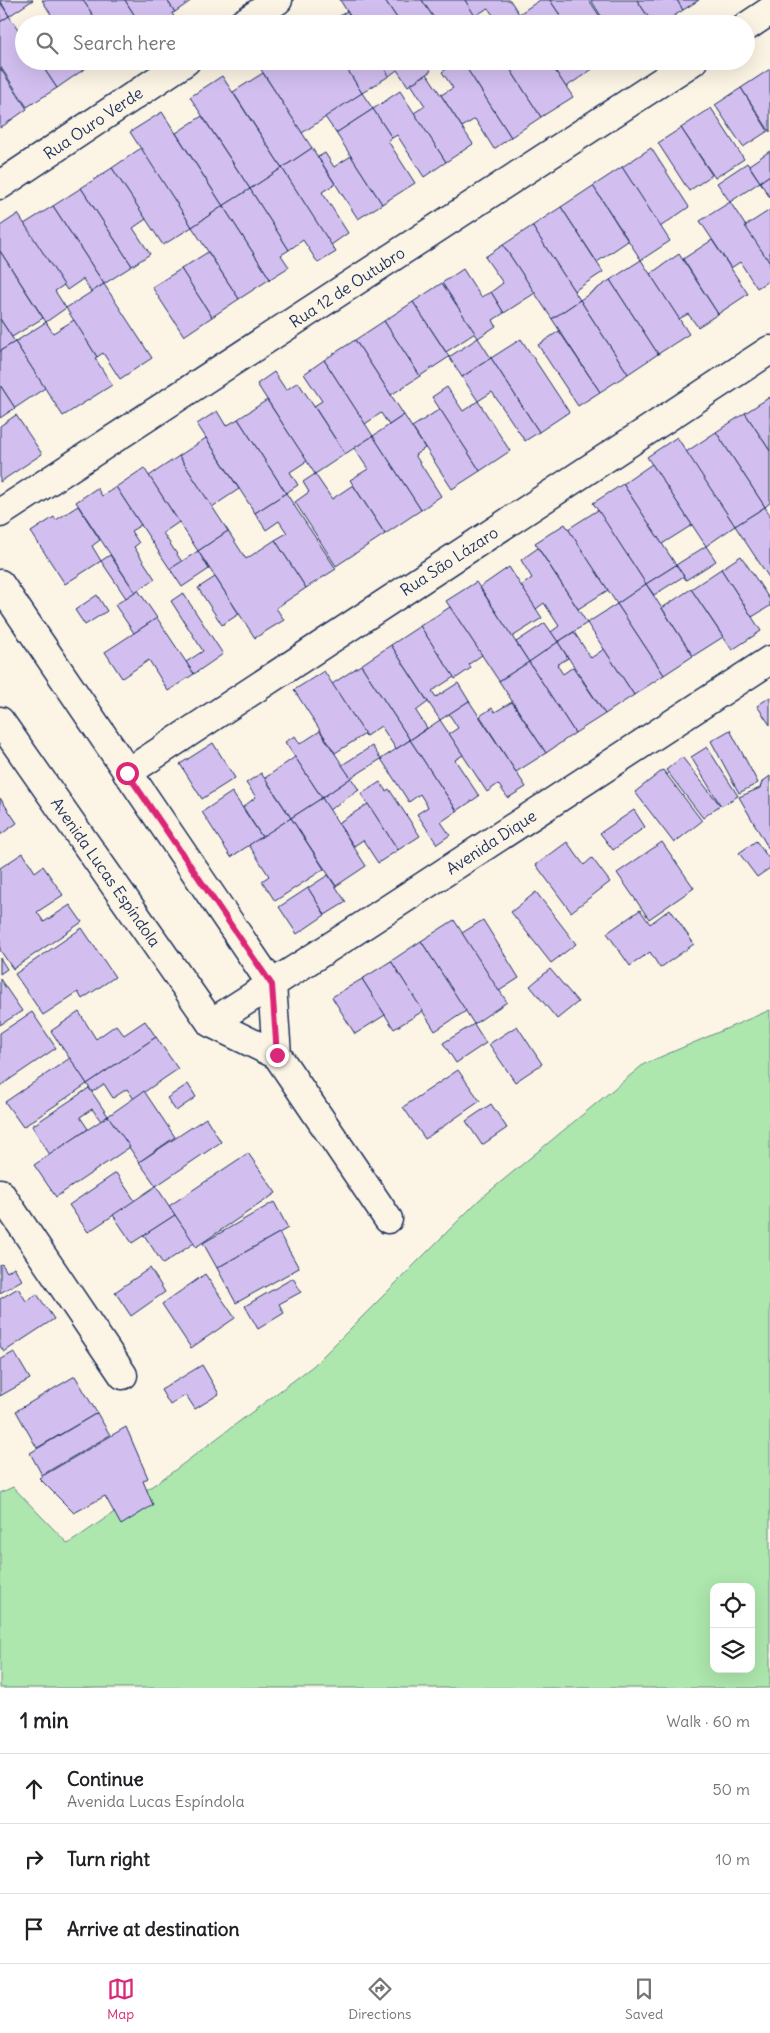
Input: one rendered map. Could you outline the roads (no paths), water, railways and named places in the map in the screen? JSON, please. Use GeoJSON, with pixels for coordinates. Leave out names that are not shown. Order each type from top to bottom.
{"type":"FeatureCollection","features":[{"type":"Feature","properties":{"kind":"street"},"geometry":{"type":"LineString","coordinates":[[256,15],[278,0]]}},
{"type":"Feature","properties":{"kind":"street"},"geometry":{"type":"LineString","coordinates":[[755,21],[770,11]]}},
{"type":"Feature","properties":{"kind":"street","name":"Rua Ouro Verde"},"geometry":{"type":"LineString","coordinates":[[0,185],[172,70]]}},
{"type":"Feature","properties":{"kind":"street","name":"Rua 12 de Outubro"},"geometry":{"type":"LineString","coordinates":[[0,513],[679,70]]}},
{"type":"Feature","properties":{"kind":"street","name":"Rua São Lázaro"},"geometry":{"type":"LineString","coordinates":[[127,773],[770,350]]}},
{"type":"Feature","properties":{"kind":"street"},"geometry":{"type":"LineString","coordinates":[[0,584],[272,985],[277,1055]]}},
{"type":"Feature","properties":{"kind":"street","name":"Avenida Dique"},"geometry":{"type":"LineString","coordinates":[[211,1023],[770,660]]}},
{"type":"Feature","properties":{"kind":"street","name":"Avenida Lucas Espíndola"},"geometry":{"type":"LineString","coordinates":[[0,721],[211,1023]]}},
{"type":"Feature","properties":{"kind":"street"},"geometry":{"type":"LineString","coordinates":[[211,1023],[277,1055],[388,1218]]}},
{"type":"Feature","properties":{"kind":"street"},"geometry":{"type":"LineString","coordinates":[[0,1193],[123,1375]]}}]}
